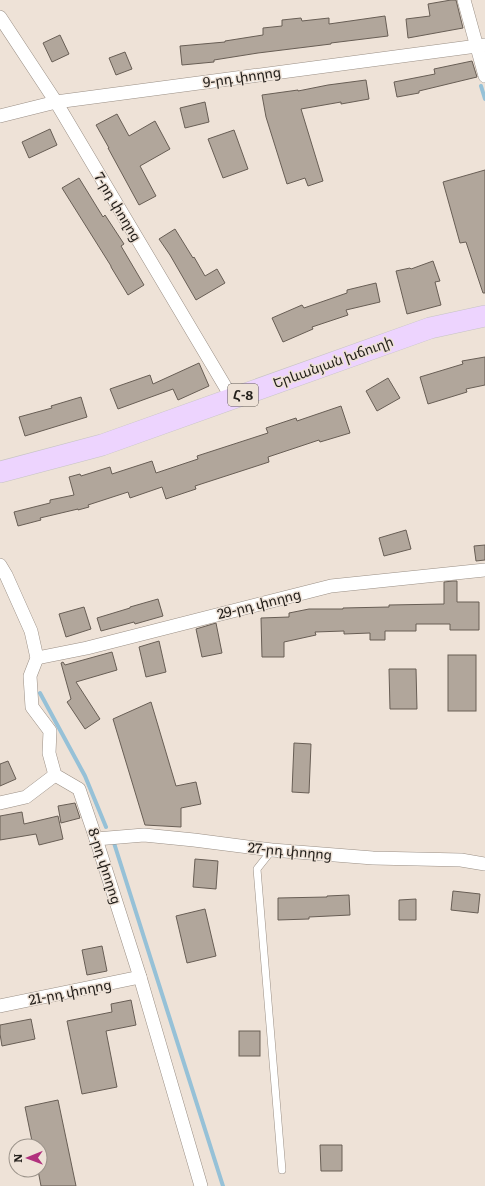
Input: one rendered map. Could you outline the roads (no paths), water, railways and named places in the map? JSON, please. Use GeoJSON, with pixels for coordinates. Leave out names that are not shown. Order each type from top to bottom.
{"type":"FeatureCollection","features":[{"type":"Feature","properties":{"kind":"main road","name":"Երևանյան խճուղի"},"geometry":{"type":"LineString","coordinates":[[0,472],[102,445],[430,328],[485,316]]}},
{"type":"Feature","properties":{"kind":"street"},"geometry":{"type":"LineString","coordinates":[[464,0],[480,45],[485,76]]}},
{"type":"Feature","properties":{"kind":"street","name":"7-րդ փողոց"},"geometry":{"type":"LineString","coordinates":[[0,17],[56,102],[232,398]]}},
{"type":"Feature","properties":{"kind":"street","name":"9-րդ փողոց"},"geometry":{"type":"LineString","coordinates":[[0,116],[56,102],[480,45]]}},
{"type":"Feature","properties":{"kind":"street"},"geometry":{"type":"LineString","coordinates":[[0,565],[31,631],[37,658],[30,676],[32,707],[50,731],[49,753],[55,775],[26,797],[0,803]]}},
{"type":"Feature","properties":{"kind":"street","name":"29-րդ փողոց"},"geometry":{"type":"LineString","coordinates":[[37,658],[86,648],[331,586],[485,570]]}},
{"type":"Feature","properties":{"kind":"street","name":"8-րդ փողոց"},"geometry":{"type":"LineString","coordinates":[[55,775],[79,789],[140,978],[201,1186]]}},
{"type":"Feature","properties":{"kind":"street","name":"27-րդ փողոց"},"geometry":{"type":"LineString","coordinates":[[96,839],[144,835],[272,850],[373,858],[461,860],[485,864]]}},
{"type":"Feature","properties":{"kind":"street","name":"21-րդ փողոց"},"geometry":{"type":"LineString","coordinates":[[0,1006],[140,978]]}},
{"type":"Feature","properties":{"kind":"lane"},"geometry":{"type":"LineString","coordinates":[[272,850],[257,869],[282,1170]]}},
{"type":"Feature","properties":{"kind":"waterway"},"geometry":{"type":"LineString","coordinates":[[481,86],[485,99]]}},
{"type":"Feature","properties":{"kind":"waterway"},"geometry":{"type":"LineString","coordinates":[[40,693],[85,776],[106,827]]}},
{"type":"Feature","properties":{"kind":"waterway"},"geometry":{"type":"LineString","coordinates":[[114,843],[223,1186]]}}]}
